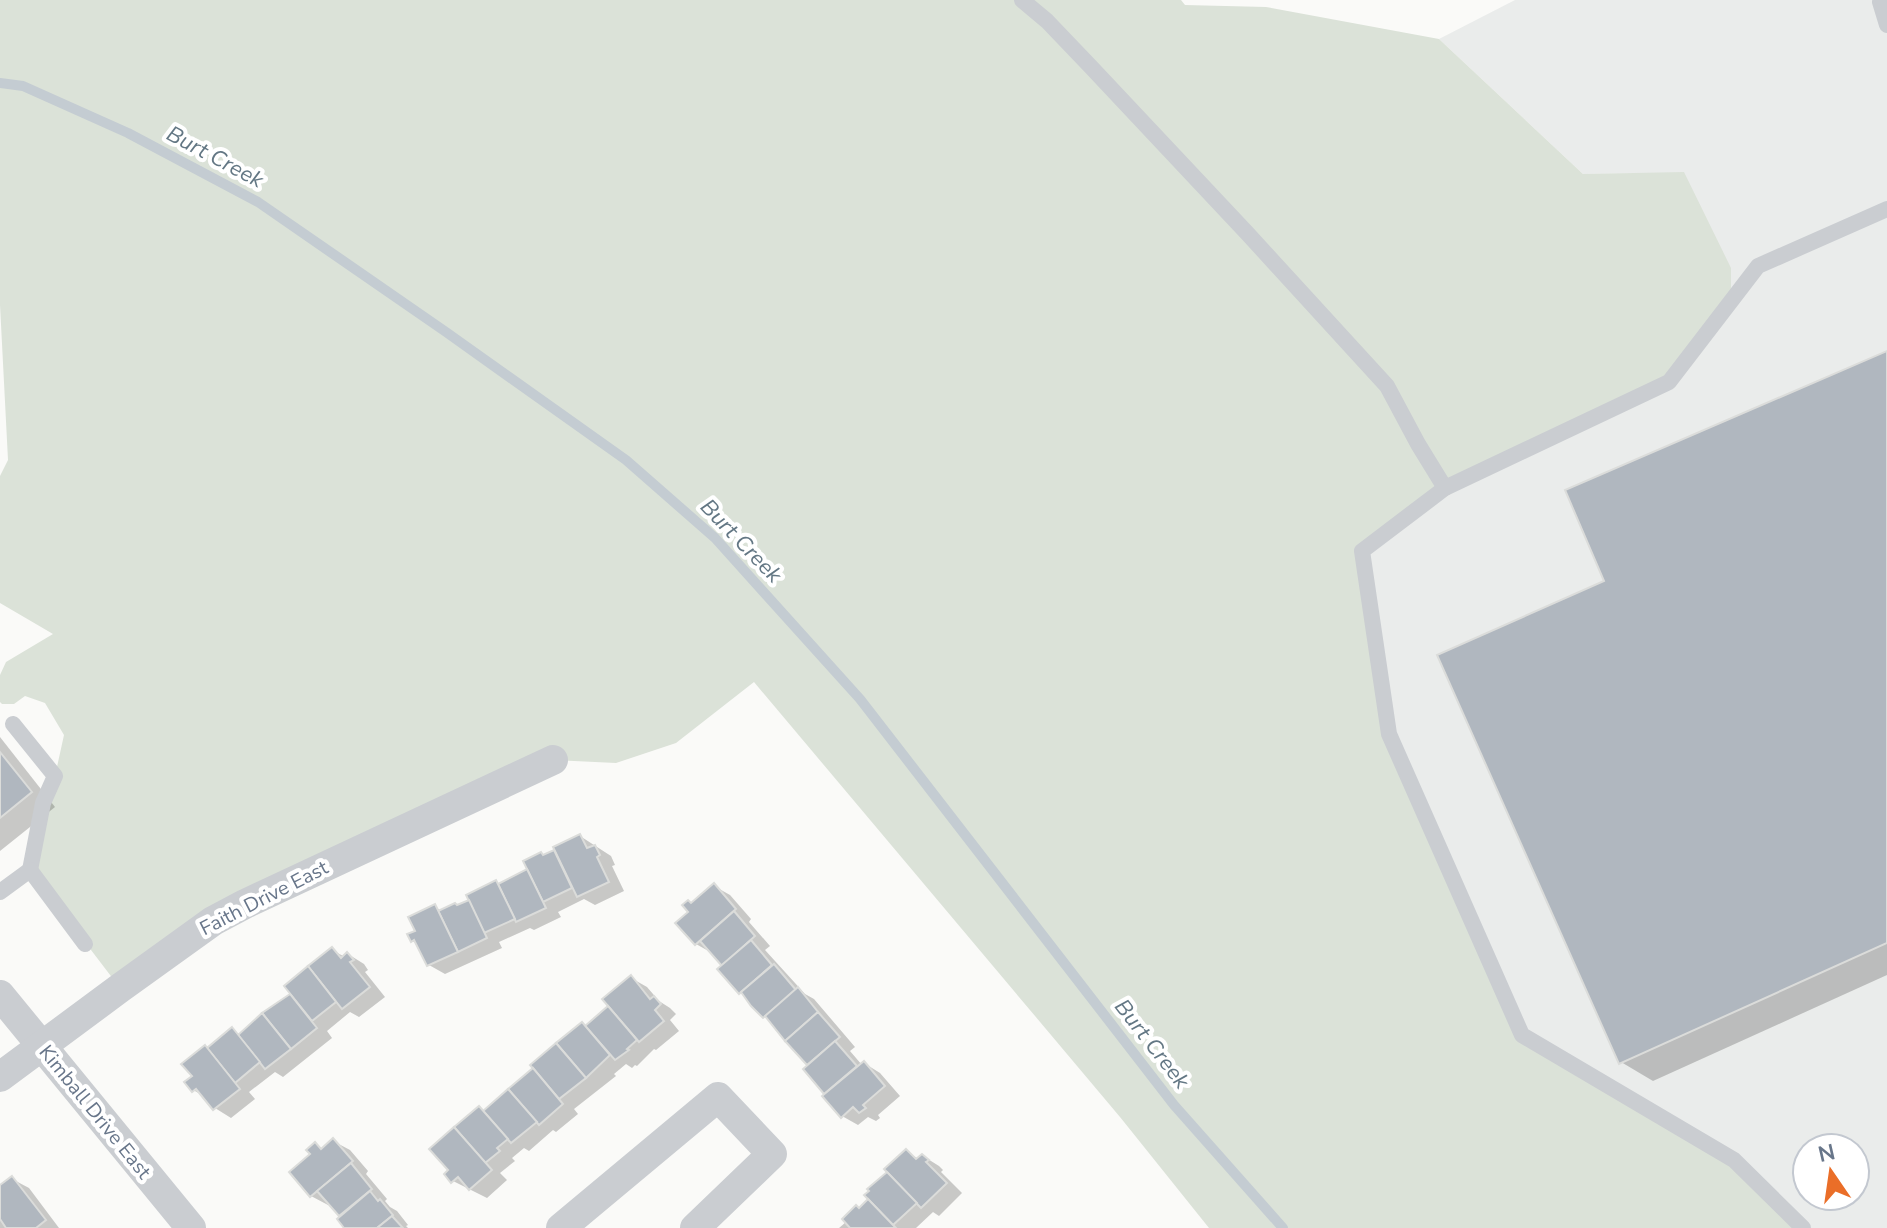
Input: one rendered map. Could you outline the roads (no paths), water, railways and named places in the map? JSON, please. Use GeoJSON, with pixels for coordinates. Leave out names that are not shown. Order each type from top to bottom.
{"type":"FeatureCollection","features":[{"type":"Feature","properties":{"kind":"street","name":"Faith Drive East"},"geometry":{"type":"LineString","coordinates":[[0,1077],[213,921],[553,760]]}},
{"type":"Feature","properties":{"kind":"street","name":"Kimball Drive East"},"geometry":{"type":"LineString","coordinates":[[0,995],[191,1228]]}},
{"type":"Feature","properties":{"kind":"street"},"geometry":{"type":"LineString","coordinates":[[561,1228],[718,1097],[772,1154],[695,1228]]}},
{"type":"Feature","properties":{"kind":"lane"},"geometry":{"type":"LineString","coordinates":[[1022,0],[1069,44],[1387,386],[1445,488]]}},
{"type":"Feature","properties":{"kind":"lane"},"geometry":{"type":"LineString","coordinates":[[1886,0],[1880,2],[1887,25]]}},
{"type":"Feature","properties":{"kind":"lane"},"geometry":{"type":"LineString","coordinates":[[1803,1228],[1734,1160],[1522,1035],[1389,734],[1362,551],[1445,488],[1669,382],[1758,266],[1887,209]]}},
{"type":"Feature","properties":{"kind":"lane"},"geometry":{"type":"LineString","coordinates":[[0,892],[30,870],[43,803],[55,776],[13,724]]}},
{"type":"Feature","properties":{"kind":"lane"},"geometry":{"type":"LineString","coordinates":[[30,870],[85,944]]}},
{"type":"Feature","properties":{"kind":"waterway","name":"Burt Creek"},"geometry":{"type":"LineString","coordinates":[[0,83],[23,86],[128,133],[258,202],[626,460],[715,538],[860,699],[1174,1105],[1283,1228]]}}]}
